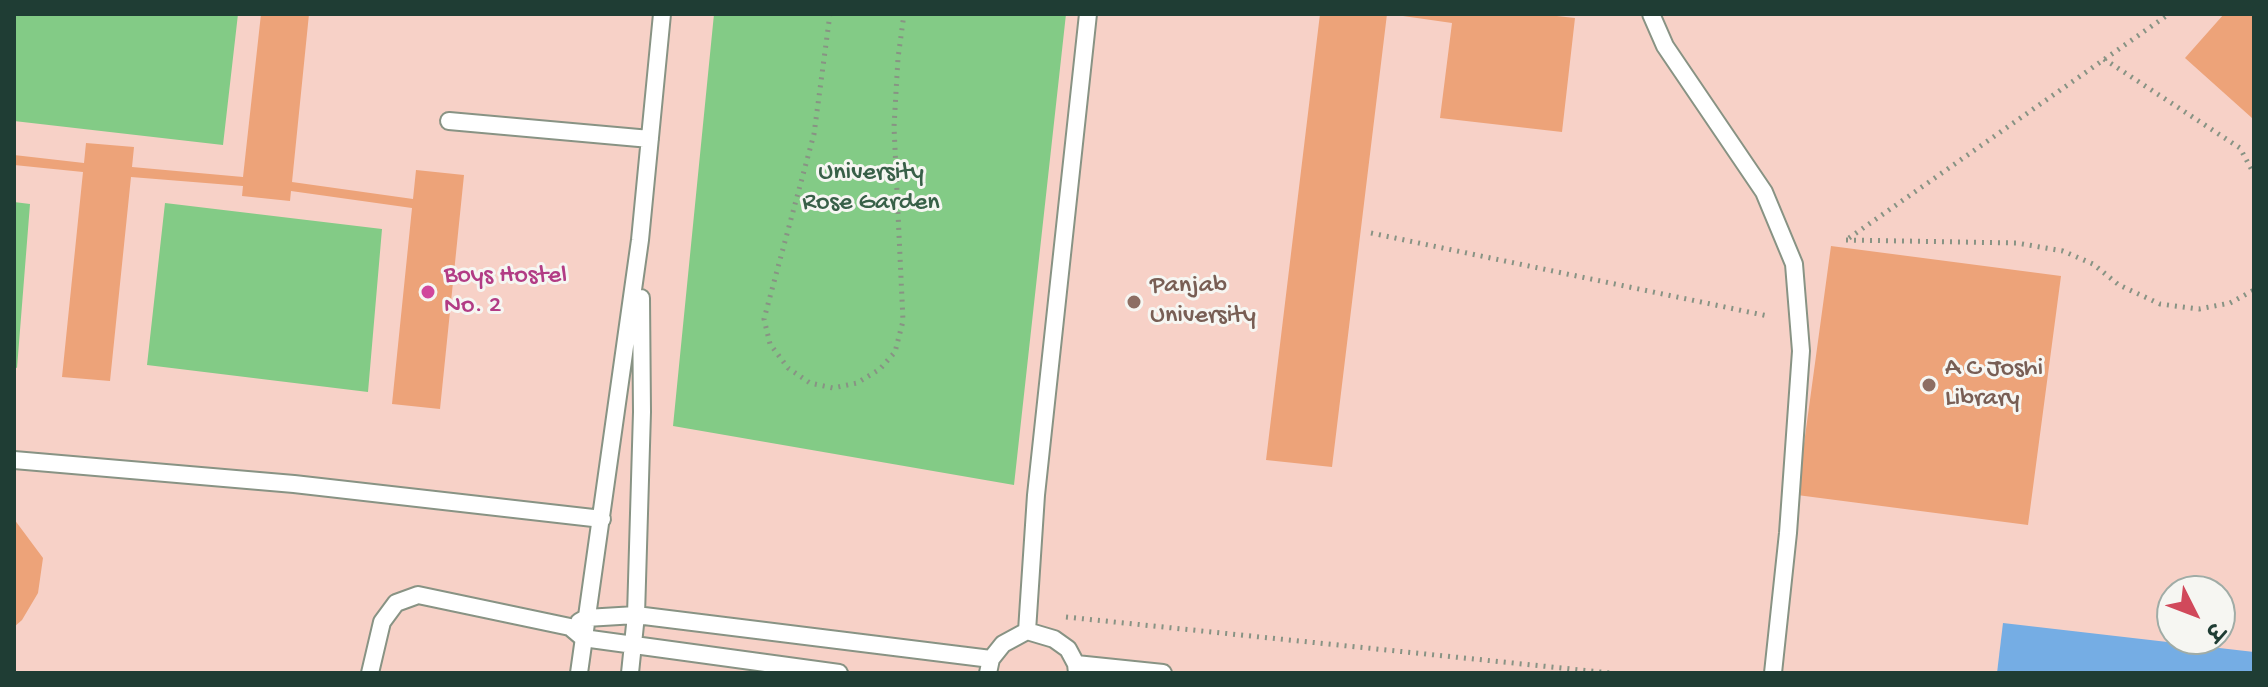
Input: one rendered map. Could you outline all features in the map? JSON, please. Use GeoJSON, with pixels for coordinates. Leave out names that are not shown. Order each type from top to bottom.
{"type":"FeatureCollection","features":[{"type":"Feature","properties":{"kind":"lane"},"geometry":{"type":"LineString","coordinates":[[579,673],[577,632],[586,618],[602,519],[640,240],[662,14]]}},
{"type":"Feature","properties":{"kind":"lane"},"geometry":{"type":"LineString","coordinates":[[1027,631],[1036,495],[1088,14]]}},
{"type":"Feature","properties":{"kind":"lane"},"geometry":{"type":"LineString","coordinates":[[1651,14],[1665,46],[1764,192],[1794,264],[1801,351],[1788,533],[1773,673]]}},
{"type":"Feature","properties":{"kind":"lane"},"geometry":{"type":"LineString","coordinates":[[449,121],[650,139]]}},
{"type":"Feature","properties":{"kind":"lane"},"geometry":{"type":"LineString","coordinates":[[630,673],[636,615],[642,412],[640,240]]}},
{"type":"Feature","properties":{"kind":"lane"},"geometry":{"type":"LineString","coordinates":[[14,460],[294,484],[602,519]]}},
{"type":"Feature","properties":{"kind":"lane"},"geometry":{"type":"LineString","coordinates":[[370,673],[382,622],[396,603],[418,595],[633,644],[839,673]]}},
{"type":"Feature","properties":{"kind":"lane"},"geometry":{"type":"LineString","coordinates":[[586,618],[636,615],[990,666],[1003,644],[1027,631],[1054,639],[1068,649],[1077,668],[1163,673]]}},
{"type":"Feature","properties":{"kind":"path"},"geometry":{"type":"LineString","coordinates":[[830,14],[814,134],[764,319],[770,344],[788,368],[810,383],[833,388],[857,383],[880,369],[895,352],[903,321],[894,127],[904,14]]}},
{"type":"Feature","properties":{"kind":"path"},"geometry":{"type":"LineString","coordinates":[[2169,14],[1846,240],[2017,243],[2063,251],[2093,264],[2119,285],[2160,304],[2199,309],[2230,303],[2254,290]]}},
{"type":"Feature","properties":{"kind":"path"},"geometry":{"type":"LineString","coordinates":[[2104,59],[2240,148],[2254,174]]}},
{"type":"Feature","properties":{"kind":"path"},"geometry":{"type":"LineString","coordinates":[[1371,233],[1768,316]]}},
{"type":"Feature","properties":{"kind":"path"},"geometry":{"type":"LineString","coordinates":[[1028,613],[1610,673]]}},
{"type":"Feature","properties":{"kind":"shaded area","name":"Panjab University"},"geometry":{"type":"Polygon","coordinates":[[[14,14],[2254,14],[2254,673],[14,673],[14,14]]]}},
{"type":"Feature","properties":{"kind":"green space"},"geometry":{"type":"Polygon","coordinates":[[[14,14],[238,14],[223,145],[14,121],[14,14]]]}},
{"type":"Feature","properties":{"kind":"green space","name":"University Rose Garden"},"geometry":{"type":"Polygon","coordinates":[[[714,14],[1066,14],[1014,485],[673,426],[714,14]]]}},
{"type":"Feature","properties":{"kind":"green space"},"geometry":{"type":"Polygon","coordinates":[[[14,202],[30,204],[17,368],[14,367],[14,202]]]}},
{"type":"Feature","properties":{"kind":"green space"},"geometry":{"type":"Polygon","coordinates":[[[165,203],[382,229],[368,392],[147,365],[165,203]]]}},
{"type":"Feature","properties":{"kind":"water"},"geometry":{"type":"Polygon","coordinates":[[[2003,623],[2156,641],[2156,655],[2236,655],[2236,650],[2254,652],[2254,673],[1997,673],[2003,623]]]}},
{"type":"Feature","properties":{"kind":"building","name":"Boys Hostel No. 2"},"geometry":{"type":"Polygon","coordinates":[[[261,14],[309,14],[292,182],[413,199],[416,170],[464,175],[440,409],[392,404],[412,208],[291,191],[290,201],[242,196],[243,186],[131,177],[110,381],[62,377],[83,172],[14,165],[14,155],[84,163],[86,143],[134,147],[132,167],[243,177],[261,14]]]}},
{"type":"Feature","properties":{"kind":"building"},"geometry":{"type":"Polygon","coordinates":[[[1320,14],[1387,14],[1332,467],[1266,460],[1320,14]]]}},
{"type":"Feature","properties":{"kind":"building"},"geometry":{"type":"Polygon","coordinates":[[[1389,14],[1539,14],[1575,18],[1562,132],[1440,118],[1452,23],[1389,14]]]}},
{"type":"Feature","properties":{"kind":"building"},"geometry":{"type":"Polygon","coordinates":[[[2224,14],[2254,14],[2252,118],[2185,58],[2224,14]]]}},
{"type":"Feature","properties":{"kind":"building","name":"A C Joshi Library"},"geometry":{"type":"Polygon","coordinates":[[[1831,246],[2061,276],[2028,525],[1797,495],[1831,246]]]}},
{"type":"Feature","properties":{"kind":"building"},"geometry":{"type":"Polygon","coordinates":[[[14,519],[43,558],[38,593],[22,620],[14,627],[14,519]]]}},
{"type":"Feature","properties":{"kind":"place","name":"Boys Hostel No. 2"},"geometry":{"type":"Point","coordinates":[428,292]}},
{"type":"Feature","properties":{"kind":"place","name":"Panjab University"},"geometry":{"type":"Point","coordinates":[1134,302]}},
{"type":"Feature","properties":{"kind":"place","name":"A C Joshi Library"},"geometry":{"type":"Point","coordinates":[1929,385]}}]}
